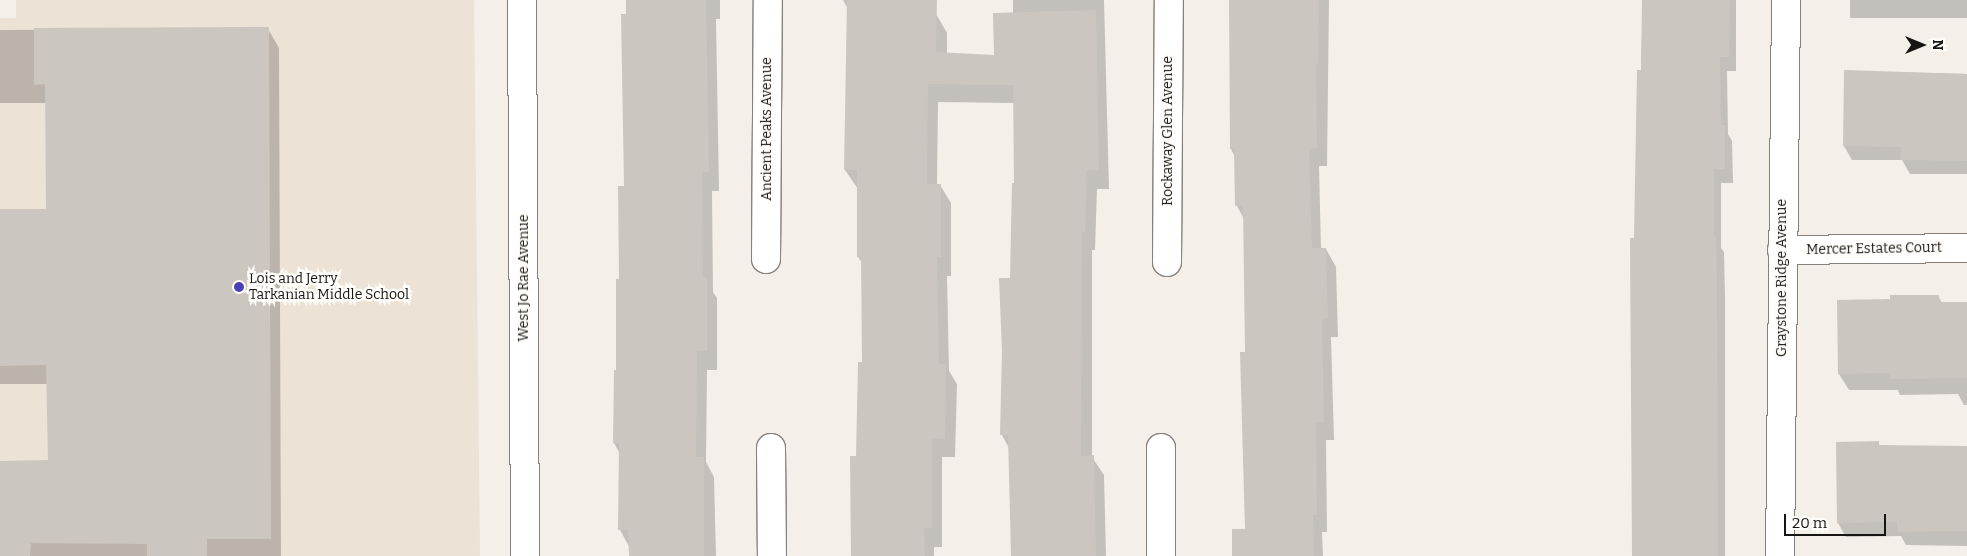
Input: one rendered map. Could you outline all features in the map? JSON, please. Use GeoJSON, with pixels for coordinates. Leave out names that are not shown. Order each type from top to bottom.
{"type":"FeatureCollection","features":[{"type":"Feature","properties":{"kind":"street","name":"West Jo Rae Avenue"},"geometry":{"type":"LineString","coordinates":[[522,0],[525,556]]}},
{"type":"Feature","properties":{"kind":"street","name":"Ancient Peaks Avenue"},"geometry":{"type":"LineString","coordinates":[[766,259],[768,0]]}},
{"type":"Feature","properties":{"kind":"street","name":"Rockaway Glen Avenue"},"geometry":{"type":"LineString","coordinates":[[1167,262],[1169,0]]}},
{"type":"Feature","properties":{"kind":"street","name":"Graystone Ridge Avenue"},"geometry":{"type":"LineString","coordinates":[[1780,556],[1786,0]]}},
{"type":"Feature","properties":{"kind":"street","name":"Mercer Estates Court"},"geometry":{"type":"LineString","coordinates":[[1782,250],[1967,248]]}},
{"type":"Feature","properties":{"kind":"street"},"geometry":{"type":"LineString","coordinates":[[771,448],[772,556]]}},
{"type":"Feature","properties":{"kind":"street"},"geometry":{"type":"LineString","coordinates":[[1161,448],[1161,556]]}},
{"type":"Feature","properties":{"kind":"shaded area","name":"Lois and Jerry Tarkanian Middle School"},"geometry":{"type":"Polygon","coordinates":[[[16,0],[474,0],[480,556],[0,556],[0,18],[16,18],[16,0]]]}},
{"type":"Feature","properties":{"kind":"building"},"geometry":{"type":"Polygon","coordinates":[[[626,0],[706,0],[709,172],[702,172],[703,278],[707,278],[707,351],[697,351],[696,457],[704,457],[704,556],[629,556],[628,530],[618,530],[619,443],[613,443],[614,370],[616,370],[616,279],[619,279],[618,186],[624,186],[621,14],[626,14],[626,0]]]}},
{"type":"Feature","properties":{"kind":"building"},"geometry":{"type":"Polygon","coordinates":[[[847,0],[937,0],[936,52],[994,55],[993,13],[1096,10],[1099,170],[1087,170],[1085,232],[1082,232],[1081,456],[1094,455],[1096,556],[1011,556],[1008,435],[1000,435],[1002,351],[999,278],[1010,278],[1012,183],[1014,183],[1013,85],[928,84],[927,184],[941,184],[941,257],[937,257],[939,364],[946,364],[945,439],[932,438],[932,528],[924,528],[925,556],[851,556],[850,456],[856,456],[858,362],[862,362],[861,257],[857,257],[857,170],[844,170],[847,0]]]}},
{"type":"Feature","properties":{"kind":"building"},"geometry":{"type":"Polygon","coordinates":[[[1229,0],[1319,0],[1318,65],[1316,65],[1317,148],[1309,149],[1312,248],[1326,248],[1328,319],[1322,320],[1324,422],[1316,422],[1317,515],[1313,515],[1314,556],[1232,556],[1232,529],[1245,529],[1240,352],[1245,352],[1243,206],[1235,206],[1234,149],[1230,149],[1229,0]]]}},
{"type":"Feature","properties":{"kind":"building"},"geometry":{"type":"Polygon","coordinates":[[[1642,0],[1730,0],[1729,57],[1720,57],[1721,125],[1725,125],[1725,169],[1714,169],[1714,237],[1716,237],[1717,282],[1718,556],[1632,556],[1630,238],[1634,238],[1637,70],[1641,70],[1642,0]]]}},
{"type":"Feature","properties":{"kind":"building"},"geometry":{"type":"Polygon","coordinates":[[[269,27],[271,539],[207,539],[207,556],[147,556],[147,544],[31,543],[30,556],[0,556],[0,461],[48,460],[46,365],[0,366],[0,209],[46,209],[45,84],[34,85],[34,28],[269,27]]]}},
{"type":"Feature","properties":{"kind":"building"},"geometry":{"type":"Polygon","coordinates":[[[1844,70],[1967,74],[1967,161],[1900,160],[1901,147],[1843,146],[1844,70]]]}},
{"type":"Feature","properties":{"kind":"building"},"geometry":{"type":"Polygon","coordinates":[[[1890,295],[1939,295],[1939,302],[1967,302],[1967,378],[1890,379],[1890,373],[1838,374],[1837,300],[1890,299],[1890,295]]]}},
{"type":"Feature","properties":{"kind":"building"},"geometry":{"type":"Polygon","coordinates":[[[1879,441],[1879,445],[1967,446],[1967,531],[1897,532],[1897,522],[1837,523],[1836,442],[1879,441]]]}},
{"type":"Feature","properties":{"kind":"place","name":"Lois and Jerry Tarkanian Middle School"},"geometry":{"type":"Point","coordinates":[239,287]}}]}
